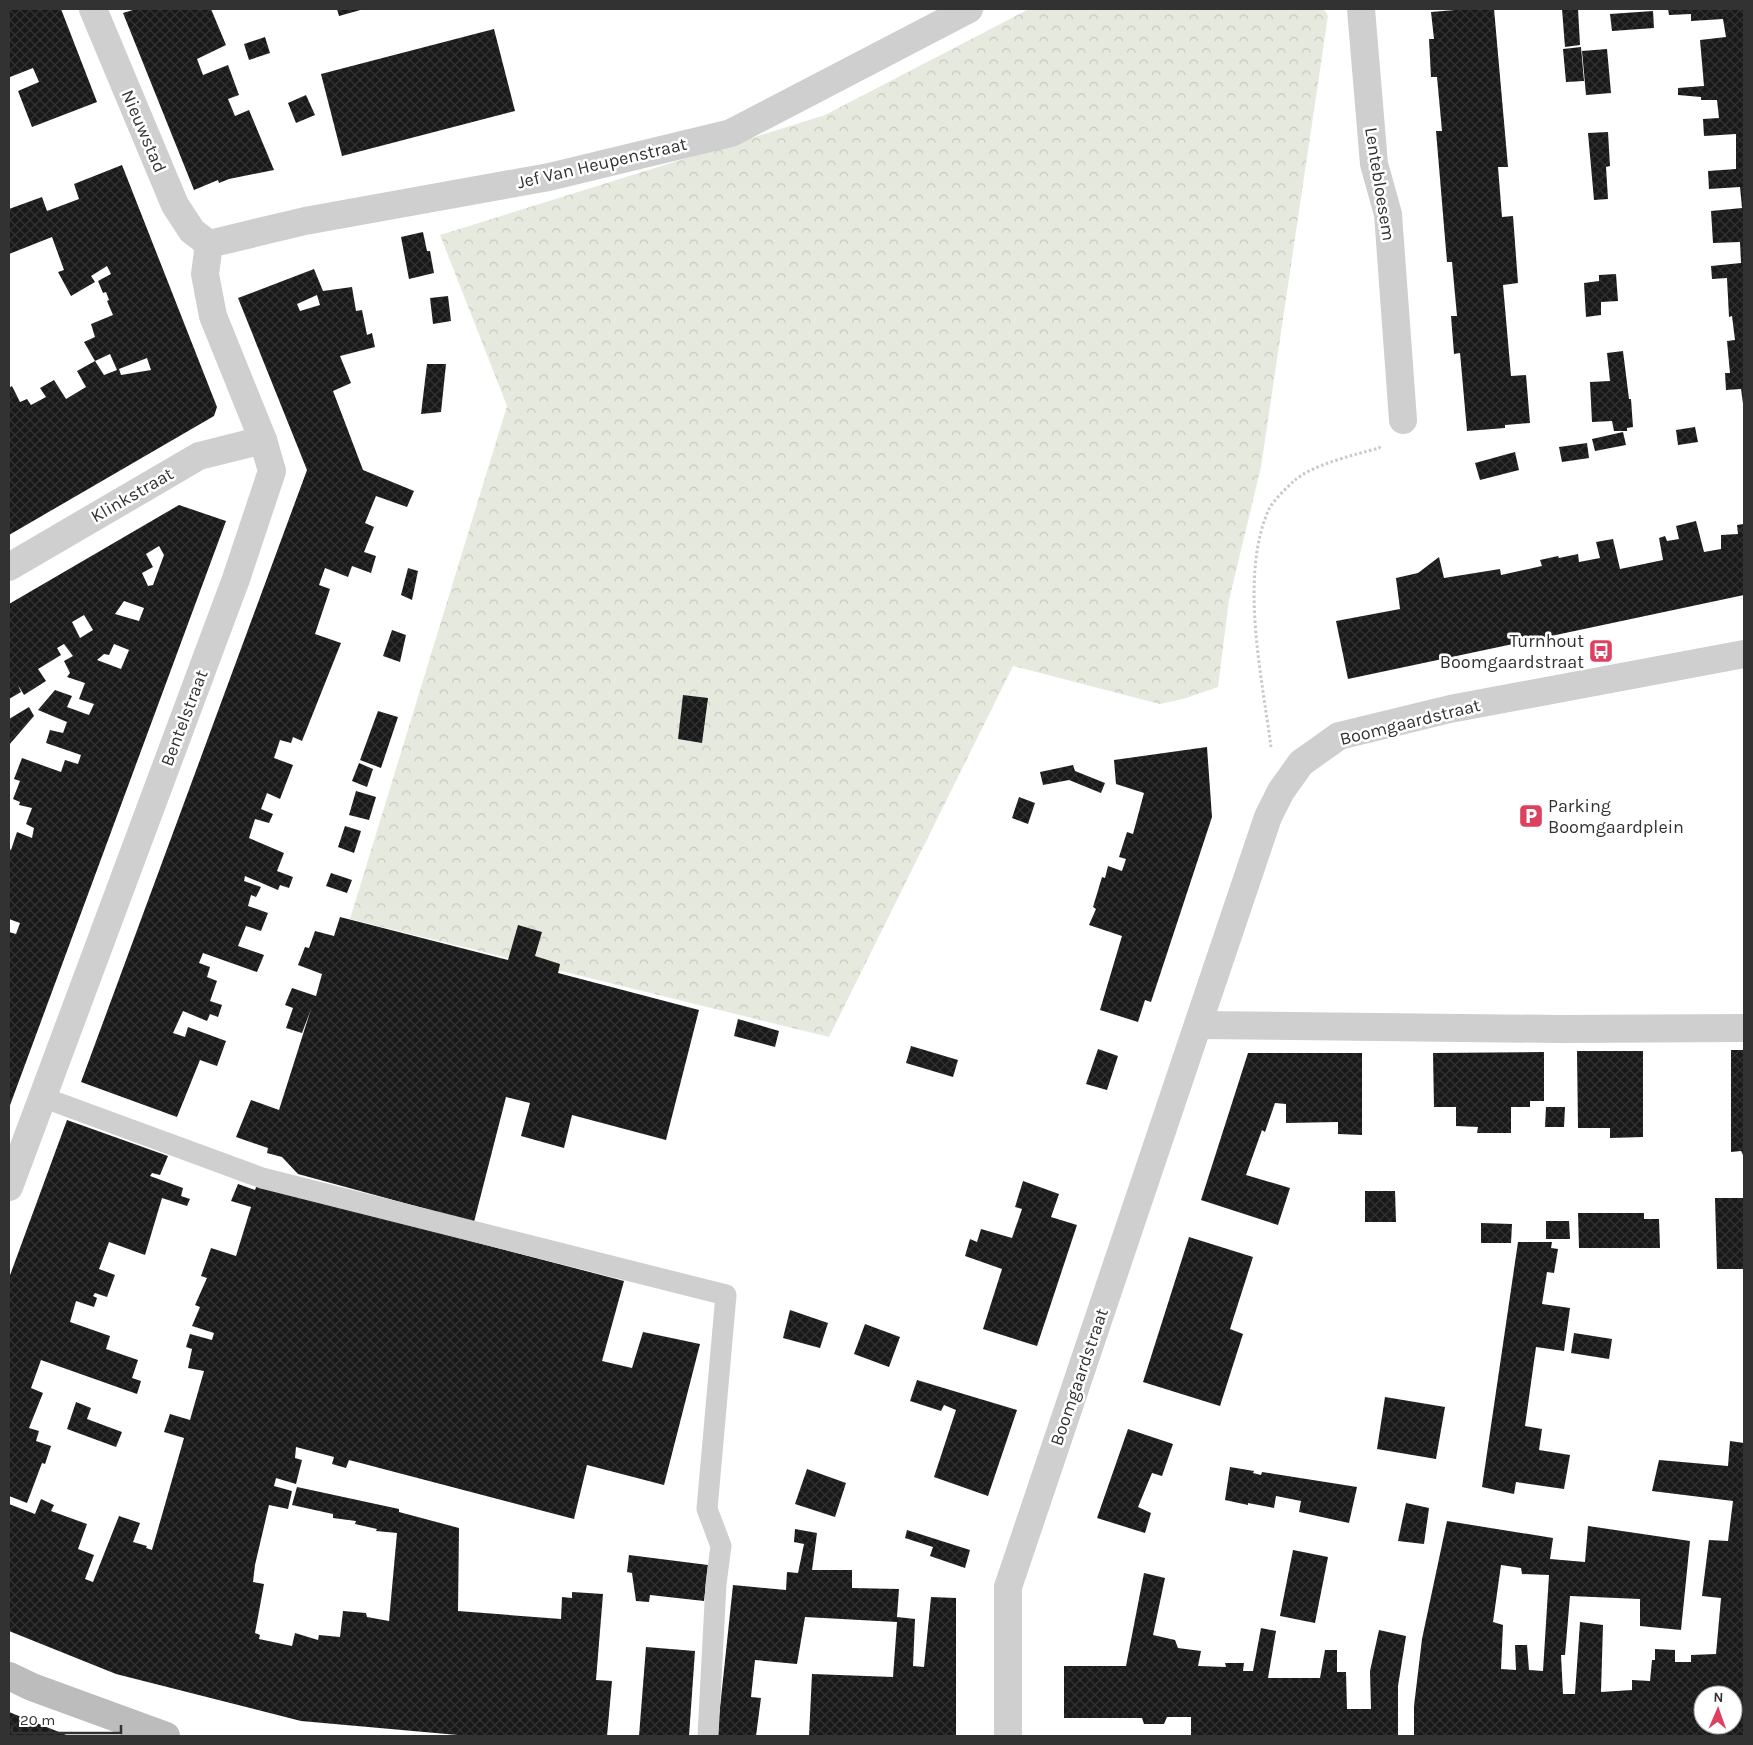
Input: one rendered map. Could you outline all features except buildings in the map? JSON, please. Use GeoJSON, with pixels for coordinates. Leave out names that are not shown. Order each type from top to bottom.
{"type":"FeatureCollection","features":[{"type":"Feature","properties":{"kind":"street","name":"Nieuwstad"},"geometry":{"type":"LineString","coordinates":[[93,9],[175,205],[192,231],[209,244]]}},
{"type":"Feature","properties":{"kind":"street","name":"Jef Van Heupenstraat"},"geometry":{"type":"LineString","coordinates":[[209,244],[305,221],[549,177],[731,133],[969,9]]}},
{"type":"Feature","properties":{"kind":"street","name":"Lentebloesem"},"geometry":{"type":"LineString","coordinates":[[1361,9],[1374,164],[1388,214],[1403,420]]}},
{"type":"Feature","properties":{"kind":"street","name":"Bentelstraat"},"geometry":{"type":"LineString","coordinates":[[9,1187],[236,579],[272,471],[263,440],[213,316],[204,274],[209,244]]}},
{"type":"Feature","properties":{"kind":"street","name":"Klinkstraat"},"geometry":{"type":"LineString","coordinates":[[9,567],[199,456],[263,440]]}},
{"type":"Feature","properties":{"kind":"street","name":"Boomgaardstraat"},"geometry":{"type":"LineString","coordinates":[[1008,1736],[1008,1587],[1268,818],[1281,791],[1301,763],[1339,736],[1450,709],[1744,654]]}},
{"type":"Feature","properties":{"kind":"street"},"geometry":{"type":"LineString","coordinates":[[1198,1026],[1559,1029],[1744,1028]]}},
{"type":"Feature","properties":{"kind":"street"},"geometry":{"type":"LineString","coordinates":[[9,1676],[32,1687],[166,1736]]}},
{"type":"Feature","properties":{"kind":"lane"},"geometry":{"type":"LineString","coordinates":[[42,1097],[262,1178],[726,1295],[707,1509],[721,1546],[716,1584],[708,1736]]}},
{"type":"Feature","properties":{"kind":"path"},"geometry":{"type":"LineString","coordinates":[[1281,791],[1271,748],[1256,632],[1254,595],[1258,548],[1270,508],[1295,479],[1335,460],[1379,448],[1403,420]]}},
{"type":"Feature","properties":{"kind":"green space"},"geometry":{"type":"Polygon","coordinates":[[[1029,9],[1324,9],[1328,16],[1261,467],[1229,600],[1218,687],[1183,699],[1160,704],[1013,666],[829,1037],[350,919],[507,406],[440,235],[825,115],[1029,9]]]}},
{"type":"Feature","properties":{"kind":"place","name":"Turnhout Boomgaardstraat"},"geometry":{"type":"Point","coordinates":[1601,651]}},
{"type":"Feature","properties":{"kind":"place","name":"Parking Boomgaardplein"},"geometry":{"type":"Point","coordinates":[1531,816]}}]}
